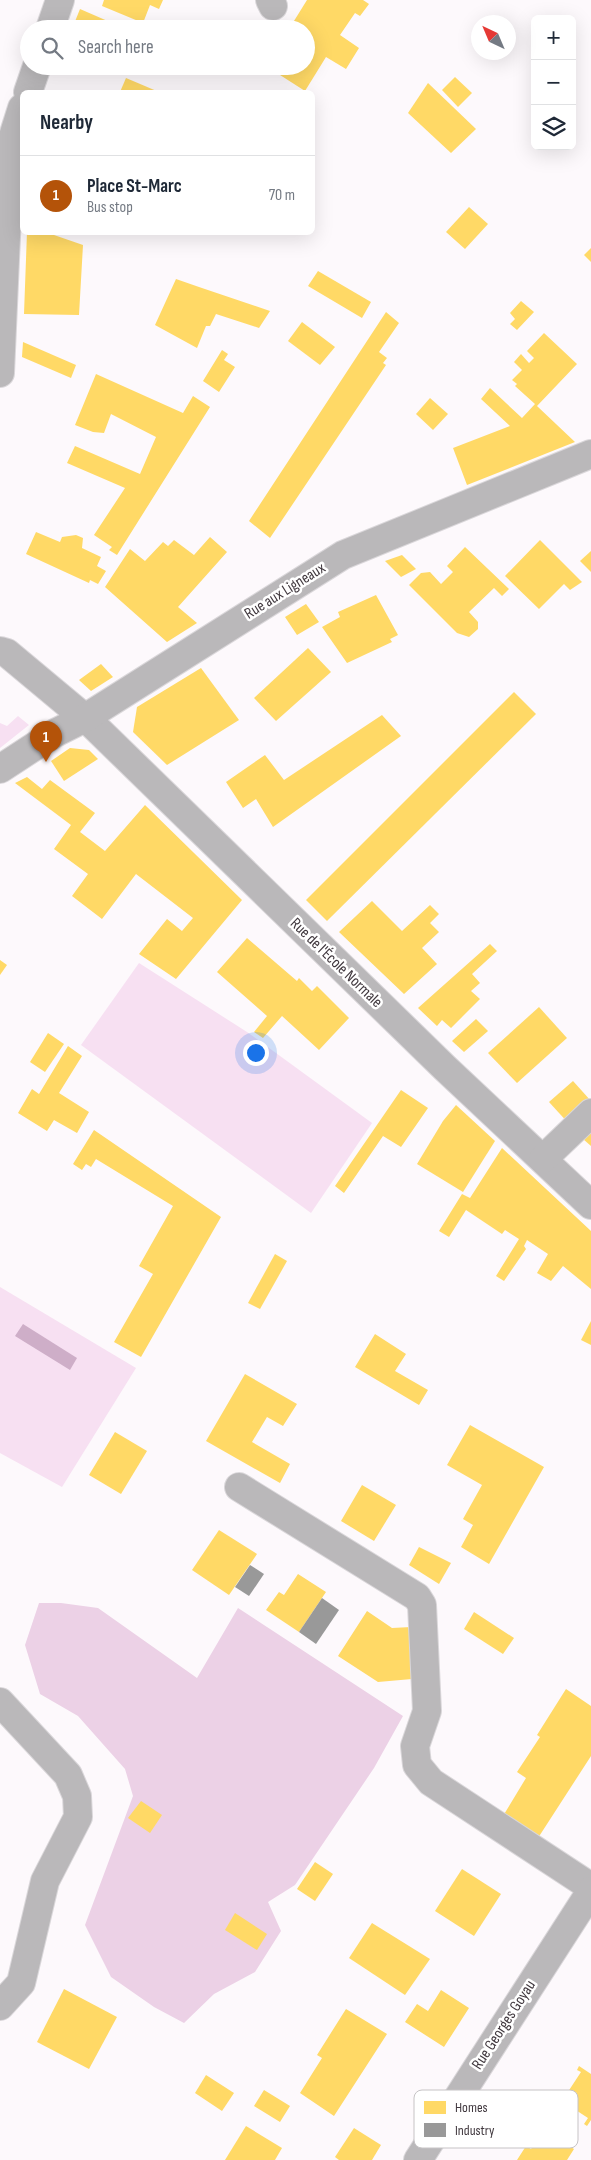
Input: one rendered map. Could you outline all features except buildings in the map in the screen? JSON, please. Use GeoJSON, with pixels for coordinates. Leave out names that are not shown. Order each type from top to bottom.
{"type":"FeatureCollection","features":[{"type":"Feature","properties":{"kind":"street"},"geometry":{"type":"LineString","coordinates":[[53,20],[60,0]]}},
{"type":"Feature","properties":{"kind":"street"},"geometry":{"type":"LineString","coordinates":[[29,90],[34,75]]}},
{"type":"Feature","properties":{"kind":"street"},"geometry":{"type":"LineString","coordinates":[[0,373],[5,143],[20,112]]}},
{"type":"Feature","properties":{"kind":"street","name":"Rue aux Ligneaux"},"geometry":{"type":"LineString","coordinates":[[0,768],[55,733],[85,718],[343,555],[591,454]]}},
{"type":"Feature","properties":{"kind":"street","name":"Rue de l'École Normale"},"geometry":{"type":"LineString","coordinates":[[0,651],[7,653],[85,718],[444,1068],[591,1205]]}},
{"type":"Feature","properties":{"kind":"street"},"geometry":{"type":"LineString","coordinates":[[543,1160],[591,1113]]}},
{"type":"Feature","properties":{"kind":"street"},"geometry":{"type":"LineString","coordinates":[[239,1487],[416,1597],[422,1604],[427,1711],[415,1746],[417,1765],[431,1782],[591,1889]]}},
{"type":"Feature","properties":{"kind":"street"},"geometry":{"type":"LineString","coordinates":[[0,1702],[68,1775],[77,1796],[78,1817],[45,1881],[21,1983],[0,2006]]}},
{"type":"Feature","properties":{"kind":"street","name":"Rue Georges Goyau"},"geometry":{"type":"LineString","coordinates":[[463,2090],[591,1889]]}},
{"type":"Feature","properties":{"kind":"street","name":"Rue Georges Goyau"},"geometry":{"type":"LineString","coordinates":[[418,2160],[426,2148]]}},
{"type":"Feature","properties":{"kind":"shaded area"},"geometry":{"type":"Polygon","coordinates":[[[18,716],[29,725],[0,748],[0,723],[7,726],[18,716]]]}},
{"type":"Feature","properties":{"kind":"shaded area"},"geometry":{"type":"Polygon","coordinates":[[[139,963],[247,1032],[372,1123],[311,1213],[81,1045],[139,963]]]}},
{"type":"Feature","properties":{"kind":"shaded area"},"geometry":{"type":"Polygon","coordinates":[[[0,1287],[136,1368],[62,1487],[0,1453],[0,1287]]]}},
{"type":"Feature","properties":{"kind":"shaded area"},"geometry":{"type":"Polygon","coordinates":[[[23,1324],[77,1358],[70,1370],[15,1336],[23,1324]]]}},
{"type":"Feature","properties":{"kind":"shaded area"},"geometry":{"type":"Polygon","coordinates":[[[39,1603],[61,1603],[98,1608],[197,1678],[238,1608],[403,1716],[374,1768],[295,1885],[268,1902],[281,1931],[255,1972],[214,1994],[184,2023],[154,2007],[111,1977],[85,1925],[133,1796],[125,1769],[78,1716],[40,1694],[25,1645],[39,1603]]]}},
{"type":"Feature","properties":{"kind":"place","name":"Place St-Marc"},"geometry":{"type":"Point","coordinates":[46,762]}}]}
